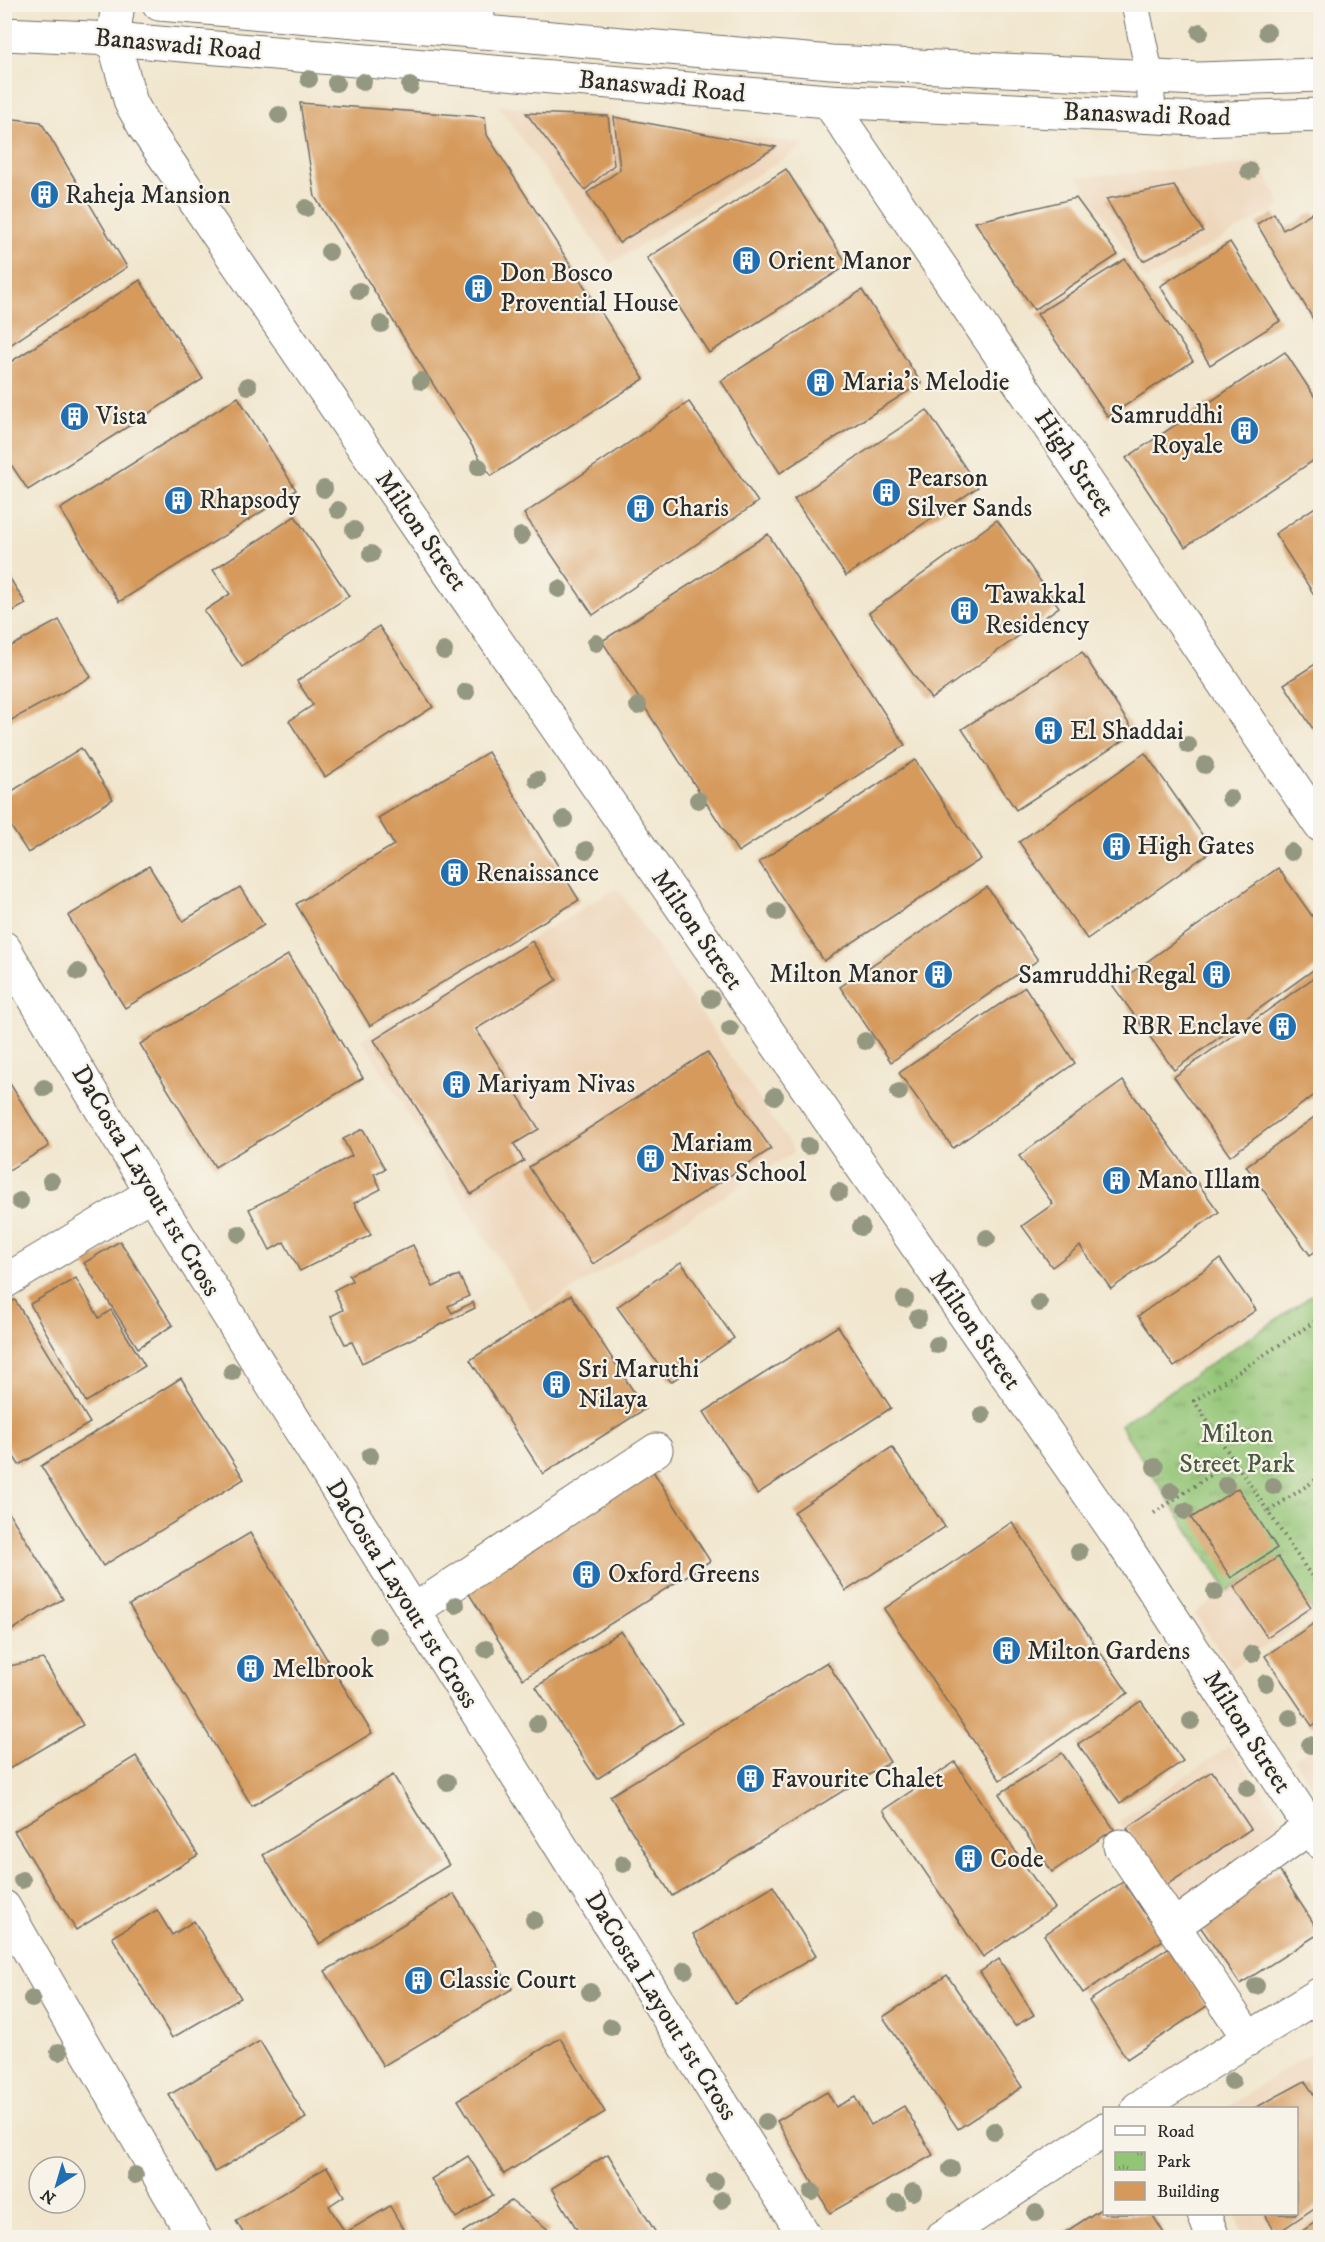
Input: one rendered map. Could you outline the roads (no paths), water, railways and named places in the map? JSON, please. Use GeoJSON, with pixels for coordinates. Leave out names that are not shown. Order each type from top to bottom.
{"type":"FeatureCollection","features":[{"type":"Feature","properties":{"kind":"street","name":"Milton Street"},"geometry":{"type":"LineString","coordinates":[[118,4],[113,39],[131,103],[145,128],[446,568],[1119,1538],[1315,1834]]}},
{"type":"Feature","properties":{"kind":"street","name":"Banaswadi Road"},"geometry":{"type":"LineString","coordinates":[[159,4],[478,18],[831,62],[1198,79],[1320,75]]}},
{"type":"Feature","properties":{"kind":"street","name":"Banaswadi Road"},"geometry":{"type":"LineString","coordinates":[[4,34],[113,39],[828,101],[1198,118],[1320,115]]}},
{"type":"Feature","properties":{"kind":"street","name":"High Street"},"geometry":{"type":"LineString","coordinates":[[828,101],[1320,825]]}},
{"type":"Feature","properties":{"kind":"street","name":"DaCosta Layout 1st Cross"},"geometry":{"type":"LineString","coordinates":[[4,948],[152,1193],[806,2238]]}},
{"type":"Feature","properties":{"kind":"street"},"geometry":{"type":"LineString","coordinates":[[4,1282],[152,1193]]}},
{"type":"Feature","properties":{"kind":"street"},"geometry":{"type":"LineString","coordinates":[[413,1611],[656,1450]]}},
{"type":"Feature","properties":{"kind":"street"},"geometry":{"type":"LineString","coordinates":[[1173,1926],[1315,1834]]}},
{"type":"Feature","properties":{"kind":"street"},"geometry":{"type":"LineString","coordinates":[[1120,1846],[1249,2039]]}},
{"type":"Feature","properties":{"kind":"street"},"geometry":{"type":"LineString","coordinates":[[4,1907],[195,2238]]}},
{"type":"Feature","properties":{"kind":"street"},"geometry":{"type":"LineString","coordinates":[[1156,2103],[1249,2039],[1320,1994]]}},
{"type":"Feature","properties":{"kind":"street"},"geometry":{"type":"LineString","coordinates":[[941,2238],[1103,2131]]}},
{"type":"Feature","properties":{"kind":"street"},"geometry":{"type":"LineString","coordinates":[[1204,2215],[1213,2238]]}},
{"type":"Feature","properties":{"kind":"lane"},"geometry":{"type":"LineString","coordinates":[[1135,4],[1150,77],[1152,116]]}},
{"type":"Feature","properties":{"kind":"place","name":"Raheja Mansion"},"geometry":{"type":"Point","coordinates":[44,195]}},
{"type":"Feature","properties":{"kind":"place","name":"Orient Manor"},"geometry":{"type":"Point","coordinates":[747,261]}},
{"type":"Feature","properties":{"kind":"place","name":"Don Bosco Provential House"},"geometry":{"type":"Point","coordinates":[479,288]}},
{"type":"Feature","properties":{"kind":"place","name":"Maria's Melodie"},"geometry":{"type":"Point","coordinates":[821,382]}},
{"type":"Feature","properties":{"kind":"place","name":"Vista"},"geometry":{"type":"Point","coordinates":[75,416]}},
{"type":"Feature","properties":{"kind":"place","name":"Samruddhi Royale"},"geometry":{"type":"Point","coordinates":[1244,430]}},
{"type":"Feature","properties":{"kind":"place","name":"Pearson Silver Sands"},"geometry":{"type":"Point","coordinates":[886,493]}},
{"type":"Feature","properties":{"kind":"place","name":"Rhapsody"},"geometry":{"type":"Point","coordinates":[178,500]}},
{"type":"Feature","properties":{"kind":"place","name":"Charis"},"geometry":{"type":"Point","coordinates":[641,508]}},
{"type":"Feature","properties":{"kind":"place","name":"Tawakkal Residency"},"geometry":{"type":"Point","coordinates":[964,610]}},
{"type":"Feature","properties":{"kind":"place","name":"El Shaddai"},"geometry":{"type":"Point","coordinates":[1049,731]}},
{"type":"Feature","properties":{"kind":"place","name":"High Gates"},"geometry":{"type":"Point","coordinates":[1116,846]}},
{"type":"Feature","properties":{"kind":"place","name":"Renaissance"},"geometry":{"type":"Point","coordinates":[455,873]}},
{"type":"Feature","properties":{"kind":"place","name":"Milton Manor"},"geometry":{"type":"Point","coordinates":[939,974]}},
{"type":"Feature","properties":{"kind":"place","name":"Samruddhi Regal"},"geometry":{"type":"Point","coordinates":[1217,975]}},
{"type":"Feature","properties":{"kind":"place","name":"RBR Enclave"},"geometry":{"type":"Point","coordinates":[1283,1026]}},
{"type":"Feature","properties":{"kind":"place","name":"Mariyam Nivas"},"geometry":{"type":"Point","coordinates":[456,1084]}},
{"type":"Feature","properties":{"kind":"place","name":"Mariam Nivas School"},"geometry":{"type":"Point","coordinates":[650,1158]}},
{"type":"Feature","properties":{"kind":"place","name":"Mano Illam"},"geometry":{"type":"Point","coordinates":[1116,1180]}},
{"type":"Feature","properties":{"kind":"place","name":"Sri Maruthi Nilaya"},"geometry":{"type":"Point","coordinates":[557,1384]}},
{"type":"Feature","properties":{"kind":"place","name":"Oxford Greens"},"geometry":{"type":"Point","coordinates":[587,1574]}},
{"type":"Feature","properties":{"kind":"place","name":"Milton Gardens"},"geometry":{"type":"Point","coordinates":[1006,1651]}},
{"type":"Feature","properties":{"kind":"place","name":"Melbrook"},"geometry":{"type":"Point","coordinates":[251,1669]}},
{"type":"Feature","properties":{"kind":"place","name":"Favourite Chalet"},"geometry":{"type":"Point","coordinates":[750,1779]}},
{"type":"Feature","properties":{"kind":"place","name":"Code"},"geometry":{"type":"Point","coordinates":[969,1859]}},
{"type":"Feature","properties":{"kind":"place","name":"Classic Court"},"geometry":{"type":"Point","coordinates":[418,1980]}},
{"type":"Feature","properties":{"kind":"park label","name":"Milton Street Park"},"geometry":{"type":"Point","coordinates":[1237,1449]}}]}
